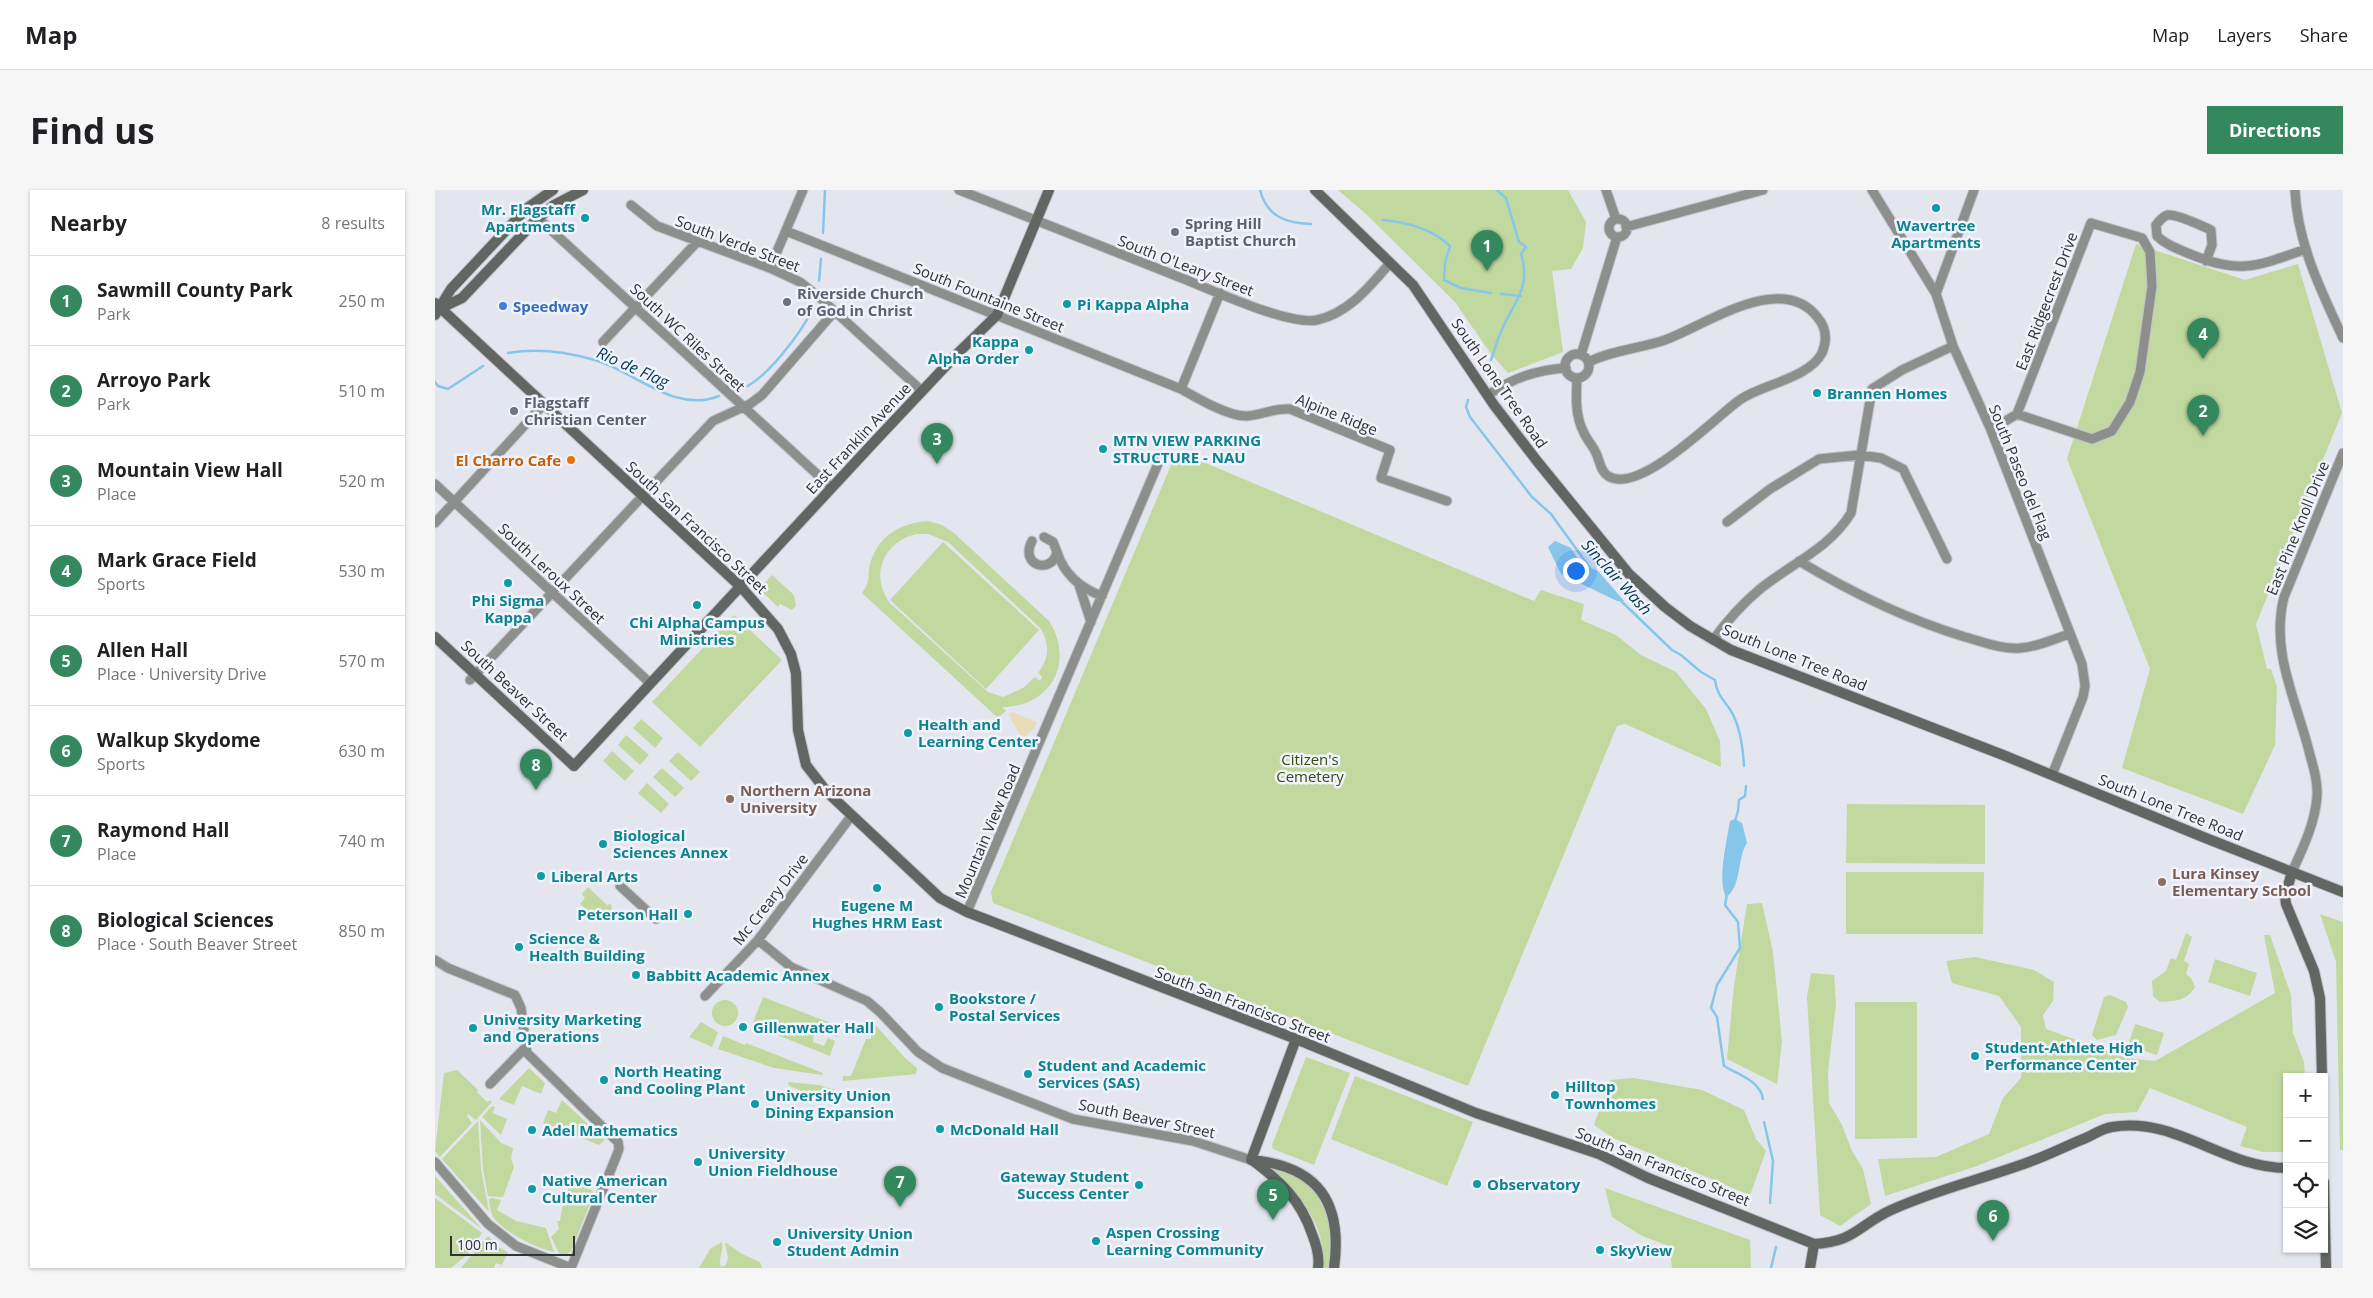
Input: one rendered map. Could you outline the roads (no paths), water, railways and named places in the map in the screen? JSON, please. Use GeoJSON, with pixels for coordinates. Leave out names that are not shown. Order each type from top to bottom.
{"type":"FeatureCollection","features":[{"type":"Feature","properties":{"kind":"street"},"geometry":{"type":"LineString","coordinates":[[437,309],[451,289],[527,208],[553,190]]}},
{"type":"Feature","properties":{"kind":"street"},"geometry":{"type":"LineString","coordinates":[[437,309],[462,298],[538,218],[554,205],[583,190]]}},
{"type":"Feature","properties":{"kind":"street"},"geometry":{"type":"LineString","coordinates":[[770,268],[803,190]]}},
{"type":"Feature","properties":{"kind":"street","name":"South O'Leary Street"},"geometry":{"type":"LineString","coordinates":[[959,190],[1283,317],[1300,321],[1316,320],[1334,315],[1356,300],[1391,263]]}},
{"type":"Feature","properties":{"kind":"street","name":"East Franklin Avenue"},"geometry":{"type":"LineString","coordinates":[[574,766],[741,587],[831,487],[997,315],[1049,190]]}},
{"type":"Feature","properties":{"kind":"street","name":"South Lone Tree Road"},"geometry":{"type":"LineString","coordinates":[[1315,190],[1413,285],[1537,461],[1629,574],[1665,607],[1713,640],[1731,650],[2052,775],[2343,892]]}},
{"type":"Feature","properties":{"kind":"street"},"geometry":{"type":"LineString","coordinates":[[1607,190],[1616,219]]}},
{"type":"Feature","properties":{"kind":"street"},"geometry":{"type":"LineString","coordinates":[[1626,227],[1763,190]]}},
{"type":"Feature","properties":{"kind":"street","name":"South Paseo del Flag"},"geometry":{"type":"LineString","coordinates":[[1872,190],[1936,294],[1953,346],[1991,430],[2082,664],[2085,686],[2080,708],[2052,775]]}},
{"type":"Feature","properties":{"kind":"street"},"geometry":{"type":"LineString","coordinates":[[1936,294],[1974,190]]}},
{"type":"Feature","properties":{"kind":"street"},"geometry":{"type":"LineString","coordinates":[[2295,190],[2296,212],[2306,249],[2343,336]]}},
{"type":"Feature","properties":{"kind":"street","name":"South Verde Street"},"geometry":{"type":"LineString","coordinates":[[631,205],[657,226],[770,268],[800,282],[922,391]]}},
{"type":"Feature","properties":{"kind":"street","name":"South WC Riles Street"},"geometry":{"type":"LineString","coordinates":[[527,208],[831,487]]}},
{"type":"Feature","properties":{"kind":"street"},"geometry":{"type":"LineString","coordinates":[[2206,261],[2212,245],[2211,230],[2169,215],[2162,218],[2156,225],[2157,236],[2165,243],[2206,261],[2227,267],[2260,265],[2306,249]]}},
{"type":"Feature","properties":{"kind":"street"},"geometry":{"type":"LineString","coordinates":[[1616,219],[1622,221],[1626,227]]}},
{"type":"Feature","properties":{"kind":"street"},"geometry":{"type":"LineString","coordinates":[[1616,219],[1610,224],[1609,230],[1617,237]]}},
{"type":"Feature","properties":{"kind":"street","name":"East Ridgecrest Drive"},"geometry":{"type":"LineString","coordinates":[[2091,223],[2142,238],[2150,252],[2152,286],[2140,372],[2130,402],[2112,431],[2092,439],[2017,414],[2091,223]]}},
{"type":"Feature","properties":{"kind":"street"},"geometry":{"type":"LineString","coordinates":[[1581,355],[1617,237],[1624,233],[1626,227]]}},
{"type":"Feature","properties":{"kind":"street","name":"South Fountaine Street"},"geometry":{"type":"LineString","coordinates":[[786,230],[1181,389]]}},
{"type":"Feature","properties":{"kind":"street"},"geometry":{"type":"LineString","coordinates":[[603,342],[698,241]]}},
{"type":"Feature","properties":{"kind":"street"},"geometry":{"type":"LineString","coordinates":[[1181,389],[1221,293]]}},
{"type":"Feature","properties":{"kind":"street"},"geometry":{"type":"LineString","coordinates":[[1577,378],[1577,411],[1581,428],[1596,452],[1603,471],[1611,477],[1618,479],[1641,473],[1665,459],[1702,433],[1747,395],[1807,370],[1821,354],[1826,337],[1820,320],[1805,307],[1786,300],[1767,299],[1744,304],[1665,340],[1589,362]]}},
{"type":"Feature","properties":{"kind":"street","name":"South San Francisco Street"},"geometry":{"type":"LineString","coordinates":[[437,309],[544,404],[741,587],[778,629],[791,654],[796,673],[798,730],[806,765],[827,792],[940,898],[967,912],[1296,1039],[1476,1113],[1599,1154],[1647,1178],[1815,1244],[1833,1243],[1853,1235],[1888,1211],[1953,1186],[2029,1162],[2110,1127],[2138,1124],[2161,1128],[2244,1162],[2266,1168],[2283,1168]]}},
{"type":"Feature","properties":{"kind":"street"},"geometry":{"type":"LineString","coordinates":[[472,677],[713,421],[744,407],[762,395],[774,384],[834,312]]}},
{"type":"Feature","properties":{"kind":"street"},"geometry":{"type":"LineString","coordinates":[[1713,640],[1742,605],[1799,561],[1829,541],[1843,525],[1851,512],[1859,455],[1872,388],[1902,370],[1953,346]]}},
{"type":"Feature","properties":{"kind":"street"},"geometry":{"type":"LineString","coordinates":[[1581,355],[1589,362],[1586,375],[1577,378],[1568,374],[1566,362],[1571,356],[1581,355]]}},
{"type":"Feature","properties":{"kind":"street"},"geometry":{"type":"LineString","coordinates":[[1488,394],[1511,380],[1529,373],[1566,368]]}},
{"type":"Feature","properties":{"kind":"street","name":"Alpine Ridge"},"geometry":{"type":"LineString","coordinates":[[1181,389],[1230,413],[1246,416],[1275,408],[1290,409],[1390,450],[1381,478],[1447,501]]}},
{"type":"Feature","properties":{"kind":"street"},"geometry":{"type":"LineString","coordinates":[[435,523],[544,404]]}},
{"type":"Feature","properties":{"kind":"street"},"geometry":{"type":"LineString","coordinates":[[1991,430],[2017,414]]}},
{"type":"Feature","properties":{"kind":"street","name":"East Pine Knoll Drive"},"geometry":{"type":"LineString","coordinates":[[2323,1073],[2320,998],[2314,971],[2286,904],[2285,896],[2292,872],[2313,819],[2317,796],[2315,776],[2306,738],[2283,667],[2279,637],[2279,617],[2284,597],[2343,453]]}},
{"type":"Feature","properties":{"kind":"street"},"geometry":{"type":"LineString","coordinates":[[1727,522],[1770,489],[1819,459],[1859,455],[1881,458],[1903,469],[1947,559]]}},
{"type":"Feature","properties":{"kind":"street","name":"Mountain View Road"},"geometry":{"type":"LineString","coordinates":[[967,912],[1160,459]]}},
{"type":"Feature","properties":{"kind":"street","name":"South Leroux Street"},"geometry":{"type":"LineString","coordinates":[[435,484],[650,683]]}},
{"type":"Feature","properties":{"kind":"street"},"geometry":{"type":"LineString","coordinates":[[1044,537],[1053,542],[1062,566],[1079,584],[1102,596]]}},
{"type":"Feature","properties":{"kind":"street"},"geometry":{"type":"LineString","coordinates":[[1032,541],[1028,549],[1030,558],[1037,565],[1062,566]]}},
{"type":"Feature","properties":{"kind":"street"},"geometry":{"type":"LineString","coordinates":[[1047,565],[1053,561],[1057,552]]}},
{"type":"Feature","properties":{"kind":"street"},"geometry":{"type":"LineString","coordinates":[[1799,561],[1876,604],[1977,641],[2002,647],[2021,648],[2069,634]]}},
{"type":"Feature","properties":{"kind":"street"},"geometry":{"type":"LineString","coordinates":[[1079,584],[1091,622]]}},
{"type":"Feature","properties":{"kind":"street","name":"South Beaver Street"},"geometry":{"type":"LineString","coordinates":[[435,636],[472,677],[574,766]]}},
{"type":"Feature","properties":{"kind":"street","name":"Mc Creary Drive"},"geometry":{"type":"LineString","coordinates":[[705,996],[758,940],[852,815]]}},
{"type":"Feature","properties":{"kind":"street"},"geometry":{"type":"LineString","coordinates":[[620,886],[656,919]]}},
{"type":"Feature","properties":{"kind":"street","name":"South Beaver Street"},"geometry":{"type":"LineString","coordinates":[[758,940],[791,967],[845,990],[872,1006],[918,1052],[942,1068],[1073,1119],[1193,1141],[1251,1160]]}},
{"type":"Feature","properties":{"kind":"street"},"geometry":{"type":"LineString","coordinates":[[435,960],[448,968],[515,995],[521,1008],[527,1053],[615,1137],[619,1149],[571,1268],[516,1246],[488,1224],[435,1162]]}},
{"type":"Feature","properties":{"kind":"street"},"geometry":{"type":"LineString","coordinates":[[1251,1160],[1296,1039]]}},
{"type":"Feature","properties":{"kind":"street"},"geometry":{"type":"LineString","coordinates":[[490,1084],[525,1048]]}},
{"type":"Feature","properties":{"kind":"street"},"geometry":{"type":"LineString","coordinates":[[1251,1160],[1289,1191],[1302,1209],[1316,1244],[1318,1268]]}},
{"type":"Feature","properties":{"kind":"street"},"geometry":{"type":"LineString","coordinates":[[1251,1160],[1277,1162],[1302,1173],[1313,1181],[1323,1196],[1334,1220],[1336,1253],[1334,1268]]}},
{"type":"Feature","properties":{"kind":"street"},"geometry":{"type":"LineString","coordinates":[[2325,1208],[2326,1268]]}},
{"type":"Feature","properties":{"kind":"street"},"geometry":{"type":"LineString","coordinates":[[1811,1268],[1815,1244]]}},
{"type":"Feature","properties":{"kind":"water"},"geometry":{"type":"Polygon","coordinates":[[[1555,541],[1571,548],[1581,564],[1598,571],[1624,601],[1617,601],[1561,574],[1548,547],[1555,541]]]}},
{"type":"Feature","properties":{"kind":"water"},"geometry":{"type":"Polygon","coordinates":[[[1735,819],[1742,823],[1747,843],[1735,886],[1726,897],[1722,881],[1723,860],[1730,821],[1735,819]]]}},
{"type":"Feature","properties":{"kind":"waterway","name":"Rio de Flag"},"geometry":{"type":"LineString","coordinates":[[823,233],[825,190]]}},
{"type":"Feature","properties":{"kind":"waterway","name":"Rio de Flag"},"geometry":{"type":"LineString","coordinates":[[1260,190],[1267,207],[1279,217],[1293,222],[1311,224]]}},
{"type":"Feature","properties":{"kind":"waterway","name":"Rio de Flag"},"geometry":{"type":"LineString","coordinates":[[1491,360],[1501,331],[1521,292],[1524,275],[1521,254],[1526,247],[1519,242],[1506,198],[1497,190]]}},
{"type":"Feature","properties":{"kind":"waterway","name":"Rio de Flag"},"geometry":{"type":"LineString","coordinates":[[1383,220],[1419,227],[1443,240],[1450,246],[1445,263],[1444,280],[1461,288],[1491,293]]}},
{"type":"Feature","properties":{"kind":"waterway","name":"Rio de Flag"},"geometry":{"type":"LineString","coordinates":[[819,281],[821,259]]}},
{"type":"Feature","properties":{"kind":"waterway","name":"Rio de Flag"},"geometry":{"type":"LineString","coordinates":[[1501,294],[1521,296]]}},
{"type":"Feature","properties":{"kind":"waterway","name":"Rio de Flag"},"geometry":{"type":"LineString","coordinates":[[738,390],[760,377],[782,355],[814,307]]}},
{"type":"Feature","properties":{"kind":"waterway","name":"Rio de Flag"},"geometry":{"type":"LineString","coordinates":[[508,353],[540,351],[574,355],[610,366],[671,396],[687,400],[703,400],[719,396]]}},
{"type":"Feature","properties":{"kind":"waterway","name":"Rio de Flag"},"geometry":{"type":"LineString","coordinates":[[435,382],[438,386],[448,389],[483,366]]}},
{"type":"Feature","properties":{"kind":"waterway","name":"Sinclair Wash"},"geometry":{"type":"LineString","coordinates":[[1468,400],[1466,407],[1470,417],[1532,497],[1551,514],[1590,568]]}},
{"type":"Feature","properties":{"kind":"waterway","name":"Sinclair Wash"},"geometry":{"type":"LineString","coordinates":[[1620,600],[1672,650],[1715,680],[1719,693],[1737,724],[1744,766]]}},
{"type":"Feature","properties":{"kind":"waterway","name":"Sinclair Wash"},"geometry":{"type":"LineString","coordinates":[[1735,821],[1739,800],[1745,796],[1746,786]]}},
{"type":"Feature","properties":{"kind":"waterway","name":"Sinclair Wash"},"geometry":{"type":"LineString","coordinates":[[1727,894],[1725,905],[1738,922],[1740,948],[1717,985],[1711,1008],[1717,1017],[1724,1066],[1753,1083],[1758,1088],[1763,1099]]}},
{"type":"Feature","properties":{"kind":"waterway","name":"Sinclair Wash"},"geometry":{"type":"LineString","coordinates":[[1764,1122],[1773,1161],[1770,1203]]}},
{"type":"Feature","properties":{"kind":"waterway","name":"Sinclair Wash"},"geometry":{"type":"LineString","coordinates":[[1771,1268],[1776,1247]]}},
{"type":"Feature","properties":{"kind":"place","name":"Wavertree Apartments"},"geometry":{"type":"Point","coordinates":[1936,208]}},
{"type":"Feature","properties":{"kind":"place","name":"Mr. Flagstaff Apartments"},"geometry":{"type":"Point","coordinates":[585,218]}},
{"type":"Feature","properties":{"kind":"place","name":"Spring Hill Baptist Church"},"geometry":{"type":"Point","coordinates":[1175,232]}},
{"type":"Feature","properties":{"kind":"place","name":"Sawmill County Park"},"geometry":{"type":"Point","coordinates":[1487,271]}},
{"type":"Feature","properties":{"kind":"place","name":"Riverside Church of God in Christ"},"geometry":{"type":"Point","coordinates":[787,302]}},
{"type":"Feature","properties":{"kind":"place","name":"Pi Kappa Alpha"},"geometry":{"type":"Point","coordinates":[1067,304]}},
{"type":"Feature","properties":{"kind":"place","name":"Speedway"},"geometry":{"type":"Point","coordinates":[503,306]}},
{"type":"Feature","properties":{"kind":"place","name":"Kappa Alpha Order"},"geometry":{"type":"Point","coordinates":[1029,350]}},
{"type":"Feature","properties":{"kind":"place","name":"Mark Grace Field"},"geometry":{"type":"Point","coordinates":[2203,359]}},
{"type":"Feature","properties":{"kind":"place","name":"Brannen Homes"},"geometry":{"type":"Point","coordinates":[1817,393]}},
{"type":"Feature","properties":{"kind":"place","name":"Flagstaff Christian Center"},"geometry":{"type":"Point","coordinates":[514,411]}},
{"type":"Feature","properties":{"kind":"place","name":"Arroyo Park"},"geometry":{"type":"Point","coordinates":[2203,436]}},
{"type":"Feature","properties":{"kind":"place","name":"MTN VIEW PARKING STRUCTURE - NAU"},"geometry":{"type":"Point","coordinates":[1103,449]}},
{"type":"Feature","properties":{"kind":"place","name":"El Charro Cafe"},"geometry":{"type":"Point","coordinates":[571,460]}},
{"type":"Feature","properties":{"kind":"place","name":"Mountain View Hall"},"geometry":{"type":"Point","coordinates":[937,464]}},
{"type":"Feature","properties":{"kind":"place","name":"Phi Sigma Kappa"},"geometry":{"type":"Point","coordinates":[508,583]}},
{"type":"Feature","properties":{"kind":"place","name":"Chi Alpha Campus Ministries"},"geometry":{"type":"Point","coordinates":[697,605]}},
{"type":"Feature","properties":{"kind":"place","name":"Health and Learning Center"},"geometry":{"type":"Point","coordinates":[908,733]}},
{"type":"Feature","properties":{"kind":"place","name":"Biological Sciences"},"geometry":{"type":"Point","coordinates":[536,790]}},
{"type":"Feature","properties":{"kind":"place","name":"Northern Arizona University"},"geometry":{"type":"Point","coordinates":[730,799]}},
{"type":"Feature","properties":{"kind":"place","name":"Biological Sciences Annex"},"geometry":{"type":"Point","coordinates":[603,844]}},
{"type":"Feature","properties":{"kind":"place","name":"Liberal Arts"},"geometry":{"type":"Point","coordinates":[541,876]}},
{"type":"Feature","properties":{"kind":"place","name":"Lura Kinsey Elementary School"},"geometry":{"type":"Point","coordinates":[2162,882]}},
{"type":"Feature","properties":{"kind":"place","name":"Eugene M Hughes HRM East"},"geometry":{"type":"Point","coordinates":[877,888]}},
{"type":"Feature","properties":{"kind":"place","name":"Peterson Hall"},"geometry":{"type":"Point","coordinates":[688,914]}},
{"type":"Feature","properties":{"kind":"place","name":"Science & Health Building"},"geometry":{"type":"Point","coordinates":[519,947]}},
{"type":"Feature","properties":{"kind":"place","name":"Babbitt Academic Annex"},"geometry":{"type":"Point","coordinates":[636,975]}},
{"type":"Feature","properties":{"kind":"place","name":"Bookstore / Postal Services"},"geometry":{"type":"Point","coordinates":[939,1007]}},
{"type":"Feature","properties":{"kind":"place","name":"Gillenwater Hall"},"geometry":{"type":"Point","coordinates":[743,1027]}},
{"type":"Feature","properties":{"kind":"place","name":"University Marketing and Operations"},"geometry":{"type":"Point","coordinates":[473,1028]}},
{"type":"Feature","properties":{"kind":"place","name":"Student-Athlete High Performance Center"},"geometry":{"type":"Point","coordinates":[1975,1056]}},
{"type":"Feature","properties":{"kind":"place","name":"Student and Academic Services (SAS)"},"geometry":{"type":"Point","coordinates":[1028,1074]}},
{"type":"Feature","properties":{"kind":"place","name":"North Heating and Cooling Plant"},"geometry":{"type":"Point","coordinates":[604,1080]}},
{"type":"Feature","properties":{"kind":"place","name":"Hilltop Townhomes"},"geometry":{"type":"Point","coordinates":[1555,1095]}},
{"type":"Feature","properties":{"kind":"place","name":"University Union Dining Expansion"},"geometry":{"type":"Point","coordinates":[755,1104]}},
{"type":"Feature","properties":{"kind":"place","name":"McDonald Hall"},"geometry":{"type":"Point","coordinates":[940,1129]}},
{"type":"Feature","properties":{"kind":"place","name":"Adel Mathematics"},"geometry":{"type":"Point","coordinates":[532,1130]}},
{"type":"Feature","properties":{"kind":"place","name":"University Union Fieldhouse"},"geometry":{"type":"Point","coordinates":[698,1162]}},
{"type":"Feature","properties":{"kind":"place","name":"Observatory"},"geometry":{"type":"Point","coordinates":[1477,1184]}},
{"type":"Feature","properties":{"kind":"place","name":"Gateway Student Success Center"},"geometry":{"type":"Point","coordinates":[1139,1185]}},
{"type":"Feature","properties":{"kind":"place","name":"Native American Cultural Center"},"geometry":{"type":"Point","coordinates":[532,1189]}},
{"type":"Feature","properties":{"kind":"place","name":"Raymond Hall"},"geometry":{"type":"Point","coordinates":[900,1207]}},
{"type":"Feature","properties":{"kind":"place","name":"Allen Hall"},"geometry":{"type":"Point","coordinates":[1273,1220]}},
{"type":"Feature","properties":{"kind":"place","name":"Aspen Crossing Learning Community"},"geometry":{"type":"Point","coordinates":[1096,1241]}},
{"type":"Feature","properties":{"kind":"place","name":"Walkup Skydome"},"geometry":{"type":"Point","coordinates":[1993,1241]}},
{"type":"Feature","properties":{"kind":"place","name":"University Union Student Admin"},"geometry":{"type":"Point","coordinates":[777,1242]}},
{"type":"Feature","properties":{"kind":"place","name":"SkyView"},"geometry":{"type":"Point","coordinates":[1600,1250]}},
{"type":"Feature","properties":{"kind":"park label","name":"Citizen's Cemetery"},"geometry":{"type":"Point","coordinates":[1310,768]}}]}
